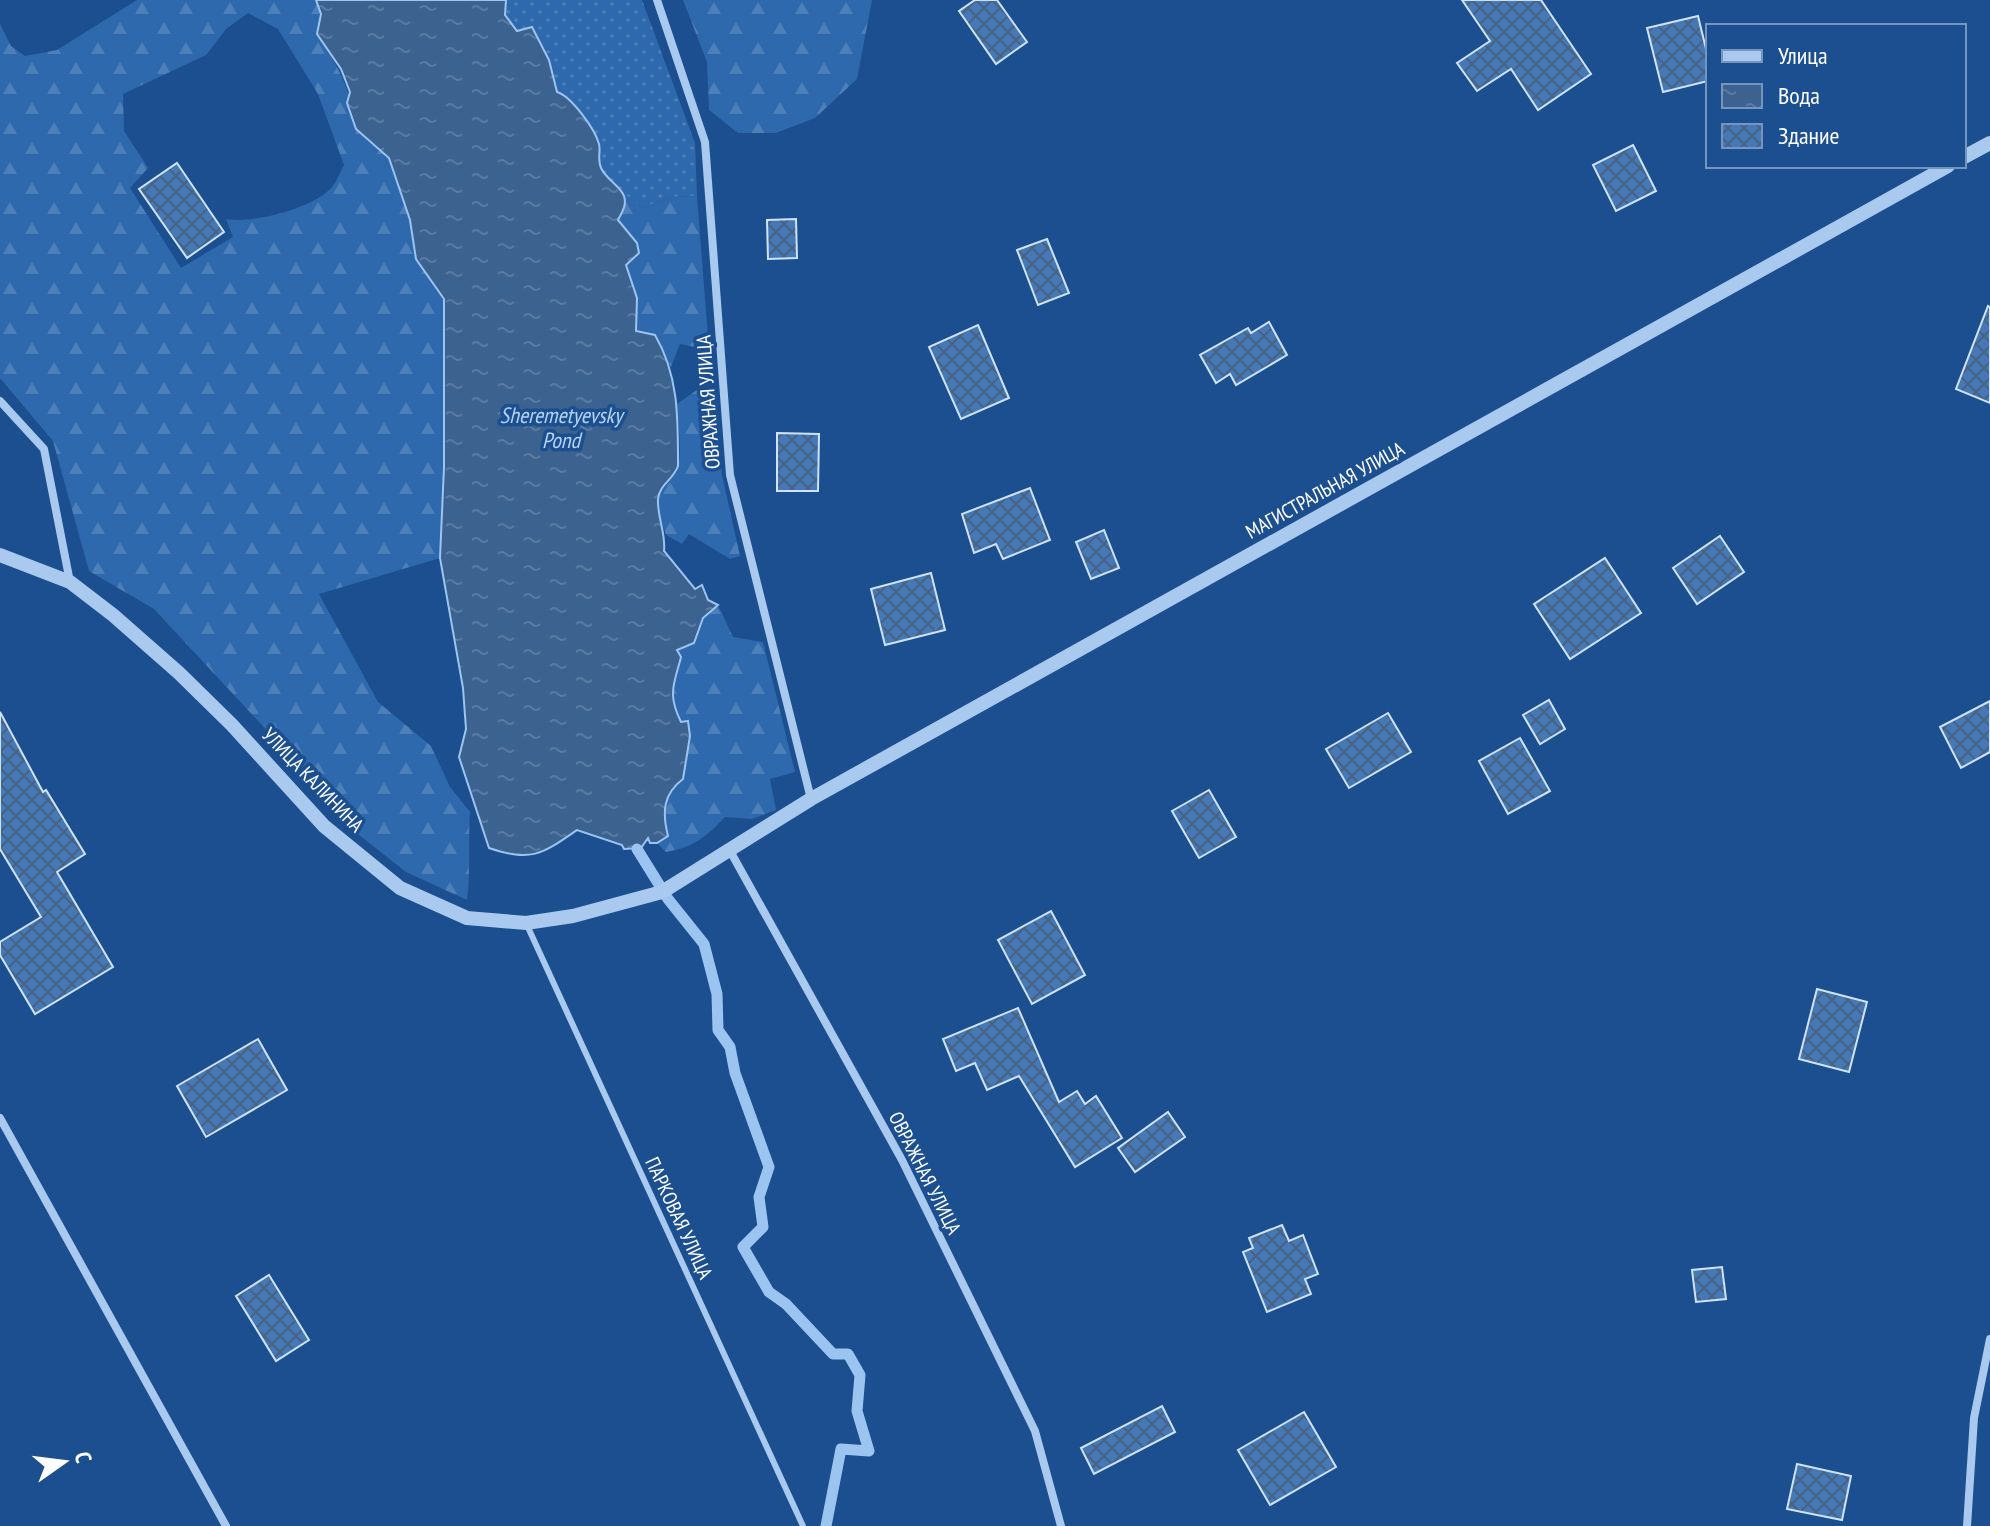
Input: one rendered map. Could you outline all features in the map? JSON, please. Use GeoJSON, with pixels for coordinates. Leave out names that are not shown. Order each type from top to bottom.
{"type":"FeatureCollection","features":[{"type":"Feature","properties":{"kind":"street","name":"ОВРАЖНАЯ УЛИЦА"},"geometry":{"type":"LineString","coordinates":[[657,0],[705,142],[730,475],[811,799]]}},
{"type":"Feature","properties":{"kind":"street"},"geometry":{"type":"LineString","coordinates":[[1966,156],[1990,143]]}},
{"type":"Feature","properties":{"kind":"street","name":"МАГИСТРАЛЬНАЯ УЛИЦА"},"geometry":{"type":"LineString","coordinates":[[727,851],[811,799],[1944,168]]}},
{"type":"Feature","properties":{"kind":"street"},"geometry":{"type":"LineString","coordinates":[[0,401],[44,449],[70,582]]}},
{"type":"Feature","properties":{"kind":"street","name":"УЛИЦА КАЛИНИНА"},"geometry":{"type":"LineString","coordinates":[[0,555],[70,582],[179,673],[324,826],[400,888],[467,918],[526,923],[573,916],[662,892],[727,851]]}},
{"type":"Feature","properties":{"kind":"street","name":"ОВРАЖНАЯ УЛИЦА"},"geometry":{"type":"LineString","coordinates":[[727,851],[902,1160],[1035,1431],[1061,1526]]}},
{"type":"Feature","properties":{"kind":"street"},"geometry":{"type":"LineString","coordinates":[[0,1118],[226,1526]]}},
{"type":"Feature","properties":{"kind":"street"},"geometry":{"type":"LineString","coordinates":[[1967,1526],[1974,1418],[1990,1339]]}},
{"type":"Feature","properties":{"kind":"lane","name":"ПАРКОВАЯ УЛИЦА"},"geometry":{"type":"LineString","coordinates":[[526,923],[803,1526]]}},
{"type":"Feature","properties":{"kind":"green space"},"geometry":{"type":"Polygon","coordinates":[[[137,0],[316,0],[321,14],[317,34],[343,79],[356,129],[389,158],[410,220],[416,259],[444,299],[444,467],[440,558],[319,594],[378,702],[431,746],[450,787],[470,812],[467,900],[406,872],[354,831],[314,781],[154,609],[89,571],[53,441],[0,378],[0,24],[11,46],[25,56],[57,50],[137,0]],[[248,13],[226,29],[206,55],[123,94],[124,131],[148,168],[130,188],[181,268],[233,237],[226,219],[266,217],[312,202],[332,187],[344,165],[318,94],[278,29],[248,13]]]}},
{"type":"Feature","properties":{"kind":"green space"},"geometry":{"type":"Polygon","coordinates":[[[506,0],[642,0],[695,143],[697,196],[670,197],[643,208],[610,182],[599,161],[599,145],[593,131],[576,107],[557,92],[549,60],[532,27],[517,31],[505,15],[506,0]]]}},
{"type":"Feature","properties":{"kind":"green space"},"geometry":{"type":"Polygon","coordinates":[[[683,0],[872,0],[857,79],[815,118],[776,133],[738,133],[709,110],[707,62],[683,0]]]}},
{"type":"Feature","properties":{"kind":"green space"},"geometry":{"type":"Polygon","coordinates":[[[624,193],[643,208],[670,197],[697,196],[709,350],[680,344],[671,367],[655,335],[636,331],[637,310],[626,265],[633,260],[637,243],[618,219],[625,206],[624,193]]]}},
{"type":"Feature","properties":{"kind":"green space"},"geometry":{"type":"Polygon","coordinates":[[[697,390],[715,398],[722,475],[740,556],[730,559],[689,534],[682,544],[666,535],[659,510],[660,491],[678,467],[677,404],[697,390]]]}},
{"type":"Feature","properties":{"kind":"green space"},"geometry":{"type":"Polygon","coordinates":[[[718,605],[733,637],[763,642],[795,772],[770,779],[776,810],[752,819],[725,817],[699,840],[666,852],[657,843],[667,836],[665,804],[671,791],[683,779],[690,736],[677,713],[670,685],[677,675],[676,649],[694,643],[703,618],[718,605]]]}},
{"type":"Feature","properties":{"kind":"water","name":"Sheremetyevsky Pond"},"geometry":{"type":"Polygon","coordinates":[[[316,0],[506,0],[505,15],[517,31],[532,27],[549,60],[557,92],[569,100],[588,122],[599,144],[601,168],[624,196],[618,220],[637,243],[639,253],[626,265],[637,298],[636,331],[655,335],[669,366],[676,398],[678,466],[658,499],[664,551],[695,589],[702,585],[708,600],[718,605],[703,618],[694,643],[677,650],[681,657],[673,689],[674,704],[681,722],[688,721],[690,736],[683,779],[671,791],[666,804],[668,836],[657,843],[650,843],[648,838],[641,848],[624,849],[622,845],[577,830],[535,854],[515,855],[489,848],[459,757],[466,729],[463,688],[440,558],[444,467],[444,299],[416,259],[410,220],[389,158],[356,129],[347,103],[350,92],[341,69],[317,34],[321,14],[316,0]]]}},
{"type":"Feature","properties":{"kind":"building"},"geometry":{"type":"Polygon","coordinates":[[[975,0],[997,0],[1027,42],[996,64],[959,11],[975,0]]]}},
{"type":"Feature","properties":{"kind":"building"},"geometry":{"type":"Polygon","coordinates":[[[1462,0],[1541,0],[1591,74],[1538,110],[1511,69],[1477,91],[1457,63],[1490,41],[1462,0]]]}},
{"type":"Feature","properties":{"kind":"building"},"geometry":{"type":"Polygon","coordinates":[[[1698,16],[1706,49],[1706,81],[1663,92],[1647,28],[1698,16]]]}},
{"type":"Feature","properties":{"kind":"building"},"geometry":{"type":"Polygon","coordinates":[[[1633,145],[1656,191],[1616,211],[1593,165],[1633,145]]]}},
{"type":"Feature","properties":{"kind":"building"},"geometry":{"type":"Polygon","coordinates":[[[177,163],[224,232],[187,258],[139,189],[177,163]]]}},
{"type":"Feature","properties":{"kind":"building"},"geometry":{"type":"Polygon","coordinates":[[[796,219],[797,258],[768,259],[767,220],[796,219]]]}},
{"type":"Feature","properties":{"kind":"building"},"geometry":{"type":"Polygon","coordinates":[[[1047,239],[1069,293],[1038,305],[1017,250],[1047,239]]]}},
{"type":"Feature","properties":{"kind":"building"},"geometry":{"type":"Polygon","coordinates":[[[1990,307],[1990,403],[1956,389],[1990,307]]]}},
{"type":"Feature","properties":{"kind":"building"},"geometry":{"type":"Polygon","coordinates":[[[1269,322],[1287,355],[1236,385],[1230,374],[1216,383],[1200,355],[1248,328],[1251,333],[1269,322]]]}},
{"type":"Feature","properties":{"kind":"building"},"geometry":{"type":"Polygon","coordinates":[[[978,325],[1009,398],[961,419],[929,347],[978,325]]]}},
{"type":"Feature","properties":{"kind":"building"},"geometry":{"type":"Polygon","coordinates":[[[777,433],[819,434],[818,491],[777,491],[777,433]]]}},
{"type":"Feature","properties":{"kind":"building"},"geometry":{"type":"Polygon","coordinates":[[[1030,488],[1050,540],[1003,559],[996,544],[974,553],[962,514],[1030,488]]]}},
{"type":"Feature","properties":{"kind":"building"},"geometry":{"type":"Polygon","coordinates":[[[1104,530],[1119,568],[1091,579],[1076,542],[1104,530]]]}},
{"type":"Feature","properties":{"kind":"building"},"geometry":{"type":"Polygon","coordinates":[[[1720,536],[1744,572],[1697,604],[1673,568],[1720,536]]]}},
{"type":"Feature","properties":{"kind":"building"},"geometry":{"type":"Polygon","coordinates":[[[1605,558],[1641,613],[1570,659],[1534,604],[1605,558]]]}},
{"type":"Feature","properties":{"kind":"building"},"geometry":{"type":"Polygon","coordinates":[[[931,573],[945,630],[885,645],[871,589],[931,573]]]}},
{"type":"Feature","properties":{"kind":"building"},"geometry":{"type":"Polygon","coordinates":[[[1549,700],[1565,729],[1540,744],[1523,715],[1549,700]]]}},
{"type":"Feature","properties":{"kind":"building"},"geometry":{"type":"Polygon","coordinates":[[[1990,701],[1990,752],[1961,768],[1940,727],[1990,701]]]}},
{"type":"Feature","properties":{"kind":"building"},"geometry":{"type":"Polygon","coordinates":[[[0,712],[43,792],[46,790],[85,854],[57,872],[113,967],[35,1014],[0,955],[0,942],[41,917],[0,849],[0,712]]]}},
{"type":"Feature","properties":{"kind":"building"},"geometry":{"type":"Polygon","coordinates":[[[1388,713],[1411,752],[1349,788],[1326,749],[1388,713]]]}},
{"type":"Feature","properties":{"kind":"building"},"geometry":{"type":"Polygon","coordinates":[[[1520,738],[1550,791],[1508,814],[1479,761],[1520,738]]]}},
{"type":"Feature","properties":{"kind":"building"},"geometry":{"type":"Polygon","coordinates":[[[1209,790],[1236,837],[1199,858],[1172,811],[1209,790]]]}},
{"type":"Feature","properties":{"kind":"building"},"geometry":{"type":"Polygon","coordinates":[[[1051,911],[1085,975],[1032,1004],[998,940],[1051,911]]]}},
{"type":"Feature","properties":{"kind":"building"},"geometry":{"type":"Polygon","coordinates":[[[1817,989],[1867,1002],[1849,1072],[1799,1059],[1817,989]]]}},
{"type":"Feature","properties":{"kind":"building"},"geometry":{"type":"Polygon","coordinates":[[[1018,1008],[1059,1102],[1077,1091],[1085,1104],[1096,1096],[1122,1138],[1075,1167],[1019,1076],[987,1090],[975,1063],[956,1071],[943,1039],[1018,1008]]]}},
{"type":"Feature","properties":{"kind":"building"},"geometry":{"type":"Polygon","coordinates":[[[258,1039],[287,1090],[206,1137],[177,1086],[258,1039]]]}},
{"type":"Feature","properties":{"kind":"building"},"geometry":{"type":"Polygon","coordinates":[[[1168,1112],[1185,1137],[1135,1172],[1118,1148],[1168,1112]]]}},
{"type":"Feature","properties":{"kind":"building"},"geometry":{"type":"Polygon","coordinates":[[[1282,1225],[1289,1241],[1303,1235],[1318,1274],[1305,1279],[1311,1294],[1267,1312],[1243,1252],[1253,1248],[1249,1238],[1282,1225]]]}},
{"type":"Feature","properties":{"kind":"building"},"geometry":{"type":"Polygon","coordinates":[[[1722,1267],[1726,1299],[1696,1302],[1692,1270],[1722,1267]]]}},
{"type":"Feature","properties":{"kind":"building"},"geometry":{"type":"Polygon","coordinates":[[[269,1275],[309,1340],[276,1361],[236,1296],[269,1275]]]}},
{"type":"Feature","properties":{"kind":"building"},"geometry":{"type":"Polygon","coordinates":[[[1162,1406],[1175,1432],[1094,1474],[1081,1448],[1162,1406]]]}},
{"type":"Feature","properties":{"kind":"building"},"geometry":{"type":"Polygon","coordinates":[[[1304,1412],[1336,1467],[1270,1505],[1238,1450],[1304,1412]]]}},
{"type":"Feature","properties":{"kind":"building"},"geometry":{"type":"Polygon","coordinates":[[[1797,1464],[1851,1476],[1842,1520],[1787,1509],[1797,1464]]]}},
{"type":"Feature","properties":{"kind":"waterway"},"geometry":{"type":"LineString","coordinates":[[637,849],[668,899],[704,944],[717,994],[718,1030],[730,1047],[735,1073],[769,1167],[759,1197],[763,1227],[743,1247],[769,1292],[786,1304],[833,1354],[848,1354],[860,1375],[857,1411],[869,1451],[841,1449],[826,1526]]}}]}
